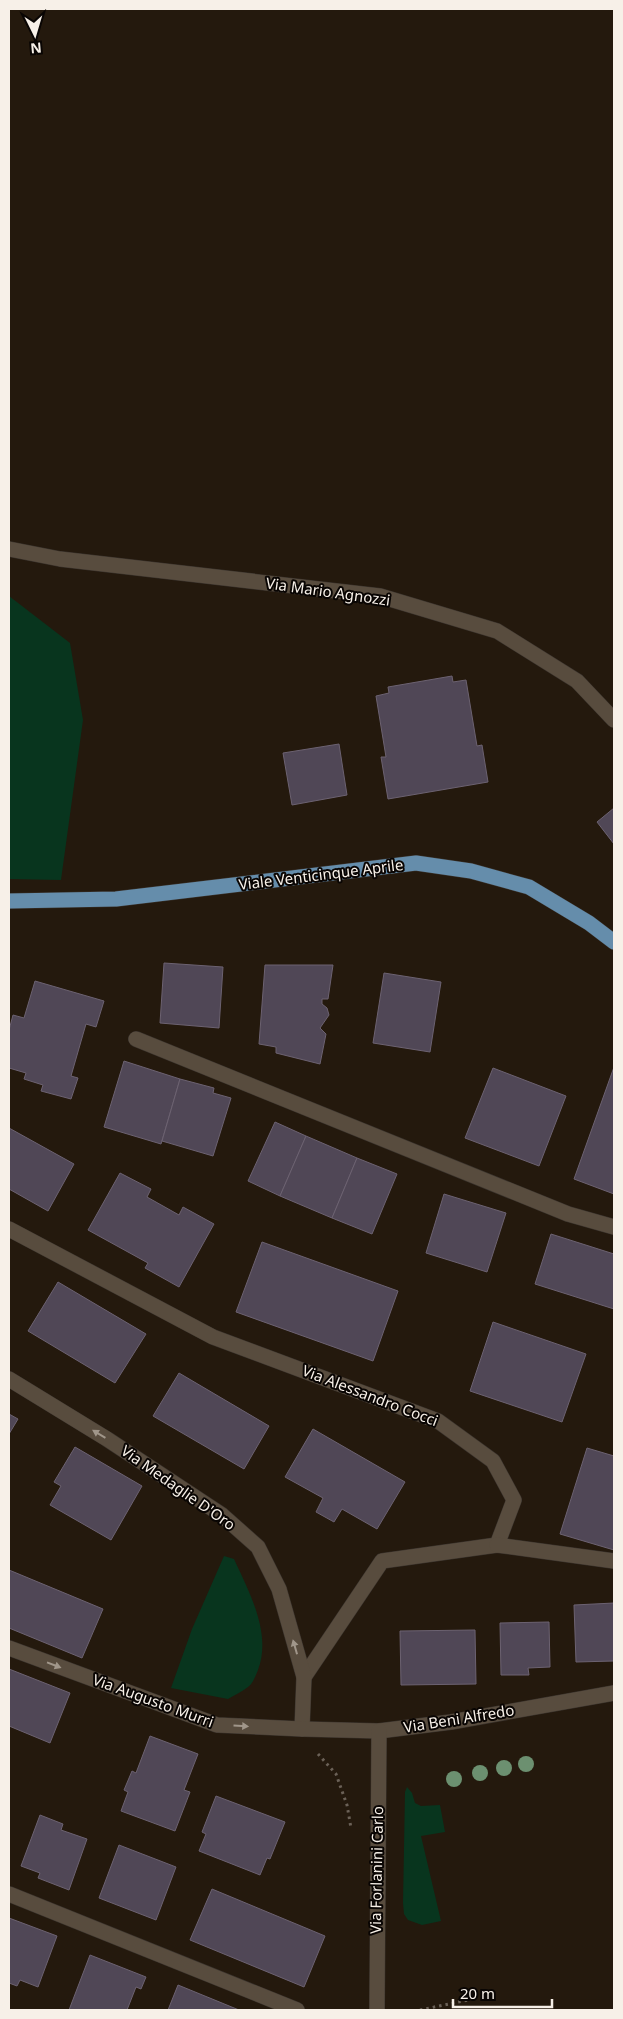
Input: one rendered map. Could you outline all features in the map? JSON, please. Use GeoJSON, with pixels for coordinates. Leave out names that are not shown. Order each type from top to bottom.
{"type":"FeatureCollection","features":[{"type":"Feature","properties":{"kind":"main road","name":"Viale Venticinque Aprile"},"geometry":{"type":"LineString","coordinates":[[9,901],[116,899],[416,863],[471,871],[529,887],[589,923],[614,942]]}},
{"type":"Feature","properties":{"kind":"street","name":"Via Mario Agnozzi"},"geometry":{"type":"LineString","coordinates":[[9,549],[60,559],[380,596],[497,631],[577,681],[614,720]]}},
{"type":"Feature","properties":{"kind":"street"},"geometry":{"type":"LineString","coordinates":[[136,1039],[568,1214],[614,1227]]}},
{"type":"Feature","properties":{"kind":"street","name":"Via Alessandro Cocci"},"geometry":{"type":"LineString","coordinates":[[9,1229],[213,1336],[438,1421],[493,1461],[514,1500],[497,1545]]}},
{"type":"Feature","properties":{"kind":"street","name":"Via Medaglie D'Oro"},"geometry":{"type":"LineString","coordinates":[[9,1379],[107,1439],[214,1510],[258,1547],[279,1589],[304,1677],[302,1730]]}},
{"type":"Feature","properties":{"kind":"street"},"geometry":{"type":"LineString","coordinates":[[304,1677],[382,1561],[497,1545],[614,1561]]}},
{"type":"Feature","properties":{"kind":"street","name":"Via Augusto Murri"},"geometry":{"type":"LineString","coordinates":[[9,1648],[217,1725],[302,1730]]}},
{"type":"Feature","properties":{"kind":"street","name":"Via Beni Alfredo"},"geometry":{"type":"LineString","coordinates":[[302,1730],[378,1730],[451,1722],[614,1692]]}},
{"type":"Feature","properties":{"kind":"street","name":"Via Forlanini Carlo"},"geometry":{"type":"LineString","coordinates":[[377,2010],[378,1730]]}},
{"type":"Feature","properties":{"kind":"street"},"geometry":{"type":"LineString","coordinates":[[9,1894],[297,2010]]}},
{"type":"Feature","properties":{"kind":"path"},"geometry":{"type":"LineString","coordinates":[[310,1751],[317,1754],[336,1774],[347,1805],[352,1833]]}},
{"type":"Feature","properties":{"kind":"path"},"geometry":{"type":"LineString","coordinates":[[420,2010],[468,2000]]}},
{"type":"Feature","properties":{"kind":"green space"},"geometry":{"type":"Polygon","coordinates":[[[9,596],[70,643],[83,720],[61,880],[9,879],[9,596]]]}},
{"type":"Feature","properties":{"kind":"green space"},"geometry":{"type":"Polygon","coordinates":[[[224,1556],[234,1559],[246,1585],[261,1627],[262,1642],[262,1656],[253,1681],[246,1688],[228,1699],[171,1688],[192,1629],[224,1556]]]}},
{"type":"Feature","properties":{"kind":"green space"},"geometry":{"type":"Polygon","coordinates":[[[407,1787],[412,1793],[415,1803],[421,1806],[440,1805],[445,1832],[421,1836],[441,1921],[422,1925],[408,1920],[404,1914],[405,1792],[407,1787]]]}},
{"type":"Feature","properties":{"kind":"building"},"geometry":{"type":"Polygon","coordinates":[[[452,676],[453,682],[466,680],[477,746],[482,745],[488,782],[388,799],[381,757],[386,757],[376,696],[389,693],[388,687],[452,676]]]}},
{"type":"Feature","properties":{"kind":"building"},"geometry":{"type":"Polygon","coordinates":[[[339,744],[347,795],[292,805],[283,753],[339,744]]]}},
{"type":"Feature","properties":{"kind":"building"},"geometry":{"type":"Polygon","coordinates":[[[614,808],[614,844],[597,822],[614,808]]]}},
{"type":"Feature","properties":{"kind":"building"},"geometry":{"type":"Polygon","coordinates":[[[164,963],[223,967],[219,1028],[160,1023],[164,963]]]}},
{"type":"Feature","properties":{"kind":"building"},"geometry":{"type":"Polygon","coordinates":[[[265,965],[333,965],[328,999],[322,999],[322,1004],[327,1008],[329,1015],[320,1028],[326,1034],[320,1064],[276,1053],[276,1047],[259,1044],[265,965]]]}},
{"type":"Feature","properties":{"kind":"building"},"geometry":{"type":"Polygon","coordinates":[[[384,973],[441,982],[430,1052],[373,1043],[384,973]]]}},
{"type":"Feature","properties":{"kind":"building"},"geometry":{"type":"Polygon","coordinates":[[[35,981],[104,1001],[96,1027],[86,1024],[71,1076],[78,1078],[71,1099],[41,1091],[43,1085],[24,1079],[26,1073],[9,1068],[9,1030],[13,1015],[24,1018],[35,981]]]}},
{"type":"Feature","properties":{"kind":"building"},"geometry":{"type":"Polygon","coordinates":[[[124,1061],[180,1079],[161,1144],[104,1127],[124,1061]]]}},
{"type":"Feature","properties":{"kind":"building"},"geometry":{"type":"Polygon","coordinates":[[[614,1067],[614,1194],[574,1179],[614,1067]]]}},
{"type":"Feature","properties":{"kind":"building"},"geometry":{"type":"Polygon","coordinates":[[[493,1068],[566,1096],[539,1166],[465,1138],[493,1068]]]}},
{"type":"Feature","properties":{"kind":"building"},"geometry":{"type":"Polygon","coordinates":[[[180,1079],[214,1088],[213,1093],[231,1098],[213,1156],[162,1141],[180,1079]]]}},
{"type":"Feature","properties":{"kind":"building"},"geometry":{"type":"Polygon","coordinates":[[[275,1122],[306,1136],[280,1196],[248,1181],[275,1122]]]}},
{"type":"Feature","properties":{"kind":"building"},"geometry":{"type":"Polygon","coordinates":[[[9,1128],[74,1164],[48,1211],[9,1189],[9,1128]]]}},
{"type":"Feature","properties":{"kind":"building"},"geometry":{"type":"Polygon","coordinates":[[[306,1136],[357,1158],[332,1218],[280,1196],[306,1136]]]}},
{"type":"Feature","properties":{"kind":"building"},"geometry":{"type":"Polygon","coordinates":[[[357,1158],[397,1174],[372,1234],[332,1218],[357,1158]]]}},
{"type":"Feature","properties":{"kind":"building"},"geometry":{"type":"Polygon","coordinates":[[[120,1173],[151,1189],[147,1197],[179,1215],[183,1207],[214,1224],[179,1287],[145,1268],[148,1263],[88,1230],[120,1173]]]}},
{"type":"Feature","properties":{"kind":"building"},"geometry":{"type":"Polygon","coordinates":[[[444,1194],[506,1213],[487,1272],[426,1253],[444,1194]]]}},
{"type":"Feature","properties":{"kind":"building"},"geometry":{"type":"Polygon","coordinates":[[[551,1234],[614,1254],[614,1309],[535,1284],[551,1234]]]}},
{"type":"Feature","properties":{"kind":"building"},"geometry":{"type":"Polygon","coordinates":[[[262,1242],[398,1291],[373,1361],[236,1312],[262,1242]]]}},
{"type":"Feature","properties":{"kind":"building"},"geometry":{"type":"Polygon","coordinates":[[[58,1282],[146,1334],[115,1383],[28,1331],[58,1282]]]}},
{"type":"Feature","properties":{"kind":"building"},"geometry":{"type":"Polygon","coordinates":[[[493,1322],[586,1354],[562,1422],[470,1391],[493,1322]]]}},
{"type":"Feature","properties":{"kind":"building"},"geometry":{"type":"Polygon","coordinates":[[[179,1373],[269,1426],[244,1469],[153,1416],[179,1373]]]}},
{"type":"Feature","properties":{"kind":"building"},"geometry":{"type":"Polygon","coordinates":[[[9,1414],[18,1419],[9,1434],[9,1414]]]}},
{"type":"Feature","properties":{"kind":"building"},"geometry":{"type":"Polygon","coordinates":[[[313,1429],[405,1482],[377,1529],[342,1509],[334,1522],[316,1512],[323,1498],[285,1477],[313,1429]]]}},
{"type":"Feature","properties":{"kind":"building"},"geometry":{"type":"Polygon","coordinates":[[[75,1447],[142,1486],[111,1540],[50,1505],[61,1486],[54,1482],[75,1447]]]}},
{"type":"Feature","properties":{"kind":"building"},"geometry":{"type":"Polygon","coordinates":[[[587,1448],[614,1456],[614,1550],[560,1534],[587,1448]]]}},
{"type":"Feature","properties":{"kind":"building"},"geometry":{"type":"Polygon","coordinates":[[[9,1570],[103,1609],[82,1658],[9,1628],[9,1570]]]}},
{"type":"Feature","properties":{"kind":"building"},"geometry":{"type":"Polygon","coordinates":[[[614,1603],[614,1661],[576,1662],[574,1605],[614,1603]]]}},
{"type":"Feature","properties":{"kind":"building"},"geometry":{"type":"Polygon","coordinates":[[[549,1622],[550,1667],[528,1668],[529,1675],[501,1675],[500,1623],[549,1622]]]}},
{"type":"Feature","properties":{"kind":"building"},"geometry":{"type":"Polygon","coordinates":[[[475,1630],[476,1684],[401,1685],[400,1631],[475,1630]]]}},
{"type":"Feature","properties":{"kind":"building"},"geometry":{"type":"Polygon","coordinates":[[[9,1669],[70,1693],[50,1743],[9,1726],[9,1669]]]}},
{"type":"Feature","properties":{"kind":"building"},"geometry":{"type":"Polygon","coordinates":[[[150,1736],[198,1754],[184,1790],[190,1792],[175,1831],[121,1811],[128,1792],[124,1790],[132,1771],[136,1773],[150,1736]]]}},
{"type":"Feature","properties":{"kind":"building"},"geometry":{"type":"Polygon","coordinates":[[[216,1796],[285,1822],[270,1859],[267,1858],[260,1875],[199,1851],[206,1834],[202,1832],[216,1796]]]}},
{"type":"Feature","properties":{"kind":"building"},"geometry":{"type":"Polygon","coordinates":[[[40,1815],[63,1824],[61,1830],[87,1839],[69,1890],[38,1878],[40,1873],[21,1866],[40,1815]]]}},
{"type":"Feature","properties":{"kind":"building"},"geometry":{"type":"Polygon","coordinates":[[[119,1845],[176,1867],[156,1920],[99,1898],[119,1845]]]}},
{"type":"Feature","properties":{"kind":"building"},"geometry":{"type":"Polygon","coordinates":[[[212,1889],[325,1936],[304,1987],[190,1940],[212,1889]]]}},
{"type":"Feature","properties":{"kind":"building"},"geometry":{"type":"Polygon","coordinates":[[[9,1918],[57,1936],[38,1987],[20,1980],[17,1986],[9,1983],[9,1918]]]}},
{"type":"Feature","properties":{"kind":"building"},"geometry":{"type":"Polygon","coordinates":[[[90,1955],[146,1977],[141,1989],[136,1987],[127,2010],[69,2010],[90,1955]]]}},
{"type":"Feature","properties":{"kind":"building"},"geometry":{"type":"Polygon","coordinates":[[[178,1985],[239,2010],[168,2010],[178,1985]]]}}]}
